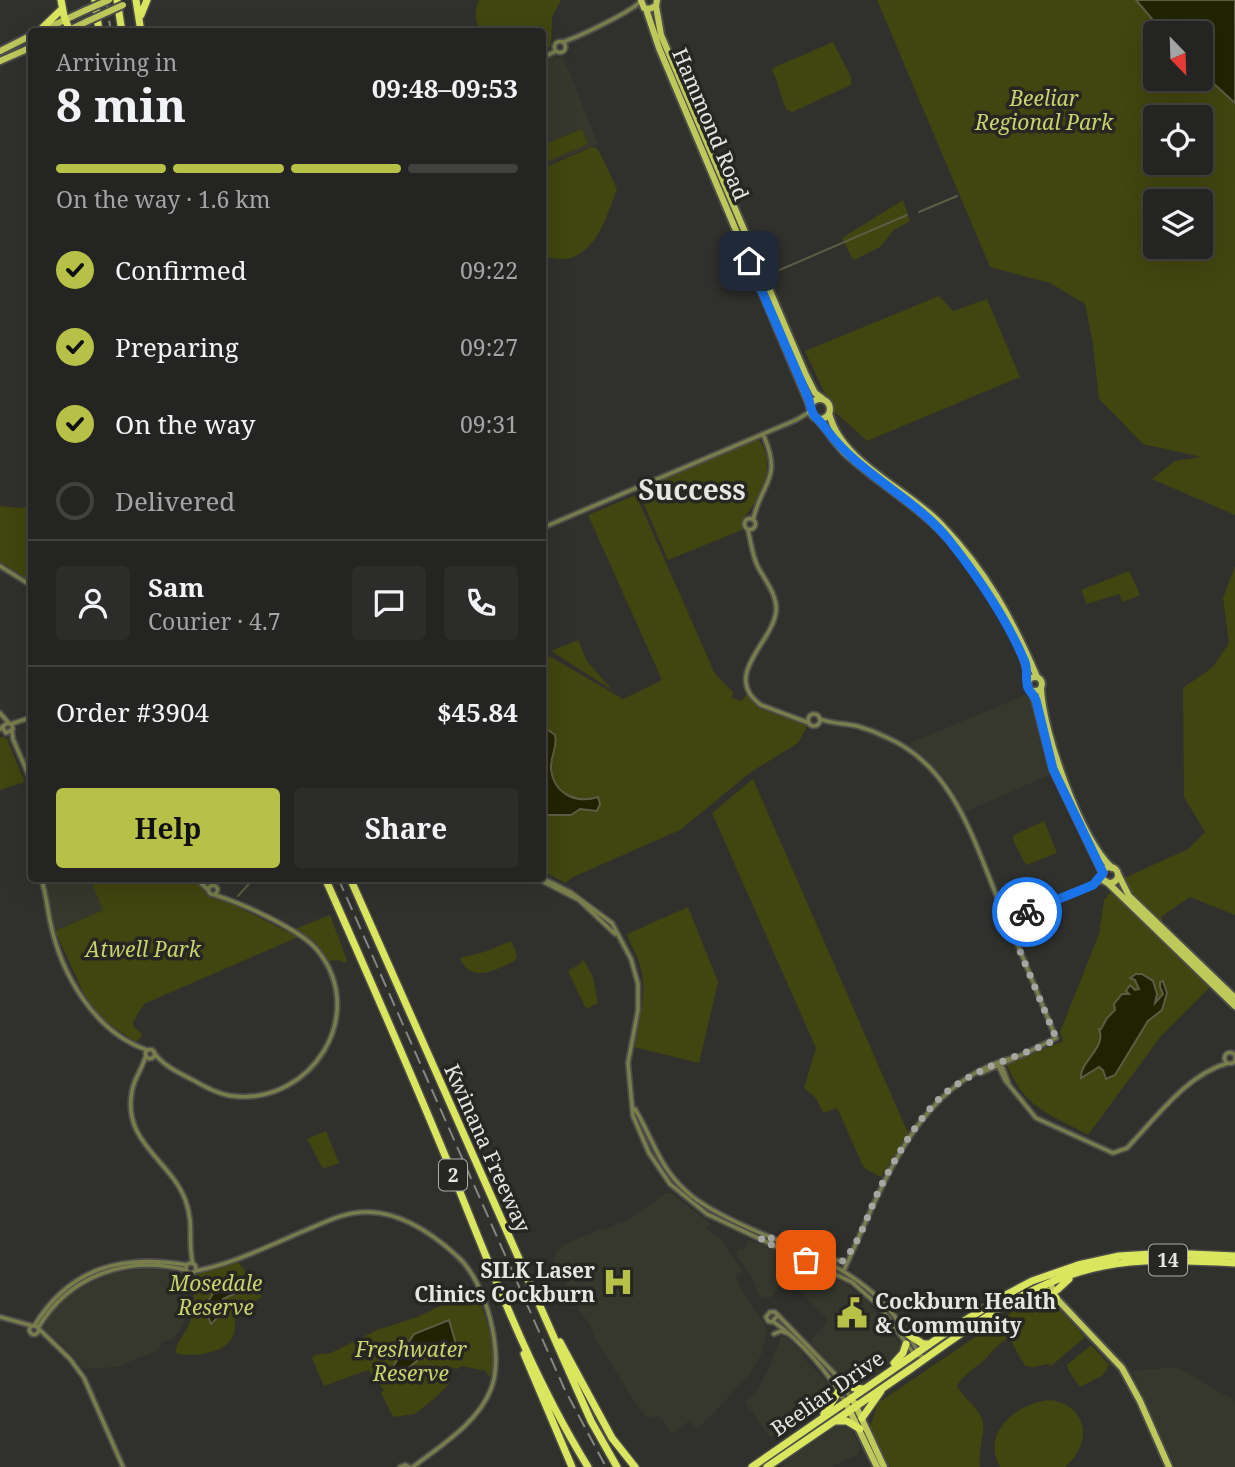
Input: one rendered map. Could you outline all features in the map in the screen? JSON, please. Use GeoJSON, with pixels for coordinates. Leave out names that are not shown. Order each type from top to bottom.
{"type":"FeatureCollection","features":[{"type":"Feature","properties":{"kind":"highway"},"geometry":{"type":"LineString","coordinates":[[94,0],[98,28]]}},
{"type":"Feature","properties":{"kind":"highway"},"geometry":{"type":"LineString","coordinates":[[135,0],[141,27]]}},
{"type":"Feature","properties":{"kind":"highway"},"geometry":{"type":"LineString","coordinates":[[141,27],[142,8],[147,0]]}},
{"type":"Feature","properties":{"kind":"highway"},"geometry":{"type":"LineString","coordinates":[[120,3],[122,28]]}},
{"type":"Feature","properties":{"kind":"highway"},"geometry":{"type":"LineString","coordinates":[[61,4],[68,28]]}},
{"type":"Feature","properties":{"kind":"highway"},"geometry":{"type":"LineString","coordinates":[[42,28],[61,4]]}},
{"type":"Feature","properties":{"kind":"highway","name":"Kwinana Freeway"},"geometry":{"type":"LineString","coordinates":[[327,882],[512,1317],[553,1405],[587,1467]]}},
{"type":"Feature","properties":{"kind":"highway","name":"Kwinana Freeway"},"geometry":{"type":"LineString","coordinates":[[352,882],[591,1421],[617,1467]]}},
{"type":"Feature","properties":{"kind":"highway","name":"Beeliar Drive"},"geometry":{"type":"LineString","coordinates":[[752,1467],[929,1344],[988,1305],[1032,1281],[1111,1258],[1152,1253],[1235,1256]]}},
{"type":"Feature","properties":{"kind":"highway","name":"Beeliar Drive"},"geometry":{"type":"LineString","coordinates":[[770,1467],[990,1314],[1025,1293],[1078,1269],[1150,1260],[1235,1263]]}},
{"type":"Feature","properties":{"kind":"highway"},"geometry":{"type":"LineString","coordinates":[[1025,1293],[1047,1291],[1057,1294],[1078,1269]]}},
{"type":"Feature","properties":{"kind":"highway"},"geometry":{"type":"LineString","coordinates":[[542,1310],[612,1438],[635,1467]]}},
{"type":"Feature","properties":{"kind":"highway"},"geometry":{"type":"LineString","coordinates":[[512,1317],[528,1365],[572,1467]]}},
{"type":"Feature","properties":{"kind":"highway"},"geometry":{"type":"LineString","coordinates":[[906,1333],[923,1344],[929,1344]]}},
{"type":"Feature","properties":{"kind":"highway"},"geometry":{"type":"LineString","coordinates":[[891,1370],[906,1344]]}},
{"type":"Feature","properties":{"kind":"highway"},"geometry":{"type":"LineString","coordinates":[[839,1379],[854,1388],[863,1389]]}},
{"type":"Feature","properties":{"kind":"highway"},"geometry":{"type":"LineString","coordinates":[[862,1418],[884,1388]]}},
{"type":"Feature","properties":{"kind":"highway"},"geometry":{"type":"LineString","coordinates":[[819,1420],[839,1391]]}},
{"type":"Feature","properties":{"kind":"highway"},"geometry":{"type":"LineString","coordinates":[[835,1422],[847,1421],[860,1429]]}},
{"type":"Feature","properties":{"kind":"highway"},"geometry":{"type":"LineString","coordinates":[[780,1466],[797,1447]]}},
{"type":"Feature","properties":{"kind":"main road"},"geometry":{"type":"LineString","coordinates":[[48,28],[109,0]]}},
{"type":"Feature","properties":{"kind":"main road"},"geometry":{"type":"LineString","coordinates":[[75,28],[120,3],[135,0]]}},
{"type":"Feature","properties":{"kind":"main road","name":"Hammond Road"},"geometry":{"type":"LineString","coordinates":[[642,4],[652,9],[657,3]]}},
{"type":"Feature","properties":{"kind":"main road","name":"Hammond Road"},"geometry":{"type":"LineString","coordinates":[[657,3],[661,35],[694,115],[805,373],[815,393],[822,399]]}},
{"type":"Feature","properties":{"kind":"main road","name":"Hammond Road"},"geometry":{"type":"LineString","coordinates":[[642,4],[810,407]]}},
{"type":"Feature","properties":{"kind":"main road"},"geometry":{"type":"LineString","coordinates":[[0,51],[28,37]]}},
{"type":"Feature","properties":{"kind":"main road"},"geometry":{"type":"LineString","coordinates":[[0,61],[28,49]]}},
{"type":"Feature","properties":{"kind":"main road"},"geometry":{"type":"LineString","coordinates":[[1235,998],[1129,896],[1118,874],[1101,856],[1059,766],[1045,713],[1042,683],[1002,601],[956,540],[924,508],[846,446],[834,430],[829,413],[830,406],[822,399],[816,400],[810,407],[812,415],[841,449],[924,515],[949,540],[1000,610],[1025,662],[1028,686],[1033,692],[1053,769],[1104,878],[1235,1006]]}},
{"type":"Feature","properties":{"kind":"main road"},"geometry":{"type":"LineString","coordinates":[[817,418],[823,418],[829,413]]}},
{"type":"Feature","properties":{"kind":"main road"},"geometry":{"type":"LineString","coordinates":[[1029,680],[1037,677]]}},
{"type":"Feature","properties":{"kind":"main road"},"geometry":{"type":"LineString","coordinates":[[1033,692],[1041,689]]}},
{"type":"Feature","properties":{"kind":"main road"},"geometry":{"type":"LineString","coordinates":[[1104,878],[1105,869],[1112,868]]}},
{"type":"Feature","properties":{"kind":"main road"},"geometry":{"type":"LineString","coordinates":[[1104,878],[1115,881],[1118,874]]}},
{"type":"Feature","properties":{"kind":"main road"},"geometry":{"type":"LineString","coordinates":[[1032,1281],[1052,1281],[1051,1286],[1064,1306],[1122,1368],[1143,1407],[1169,1467]]}},
{"type":"Feature","properties":{"kind":"main road"},"geometry":{"type":"LineString","coordinates":[[848,1400],[877,1467]]}},
{"type":"Feature","properties":{"kind":"main road"},"geometry":{"type":"LineString","coordinates":[[853,1409],[862,1418],[884,1467]]}},
{"type":"Feature","properties":{"kind":"street"},"geometry":{"type":"LineString","coordinates":[[546,56],[555,50],[557,43],[573,39],[642,4]]}},
{"type":"Feature","properties":{"kind":"street"},"geometry":{"type":"LineString","coordinates":[[555,50],[563,52],[573,39]]}},
{"type":"Feature","properties":{"kind":"street"},"geometry":{"type":"LineString","coordinates":[[562,42],[566,47]]}},
{"type":"Feature","properties":{"kind":"street"},"geometry":{"type":"LineString","coordinates":[[546,526],[796,420],[808,413],[810,407]]}},
{"type":"Feature","properties":{"kind":"street"},"geometry":{"type":"LineString","coordinates":[[796,420],[817,418]]}},
{"type":"Feature","properties":{"kind":"street"},"geometry":{"type":"LineString","coordinates":[[763,434],[770,452],[772,472],[755,513],[744,523],[750,529],[758,566],[770,589],[776,609],[774,620],[747,670],[747,685],[755,700],[775,712],[800,718],[814,726],[820,721],[827,722],[858,727],[890,738],[905,746],[936,772],[955,798],[1002,909],[1008,917],[1009,926],[1056,1038],[976,1074],[943,1095],[919,1122],[883,1181],[838,1275]]}},
{"type":"Feature","properties":{"kind":"street"},"geometry":{"type":"LineString","coordinates":[[750,529],[755,525],[751,519]]}},
{"type":"Feature","properties":{"kind":"street"},"geometry":{"type":"LineString","coordinates":[[0,566],[28,584]]}},
{"type":"Feature","properties":{"kind":"street"},"geometry":{"type":"LineString","coordinates":[[1,714],[28,774]]}},
{"type":"Feature","properties":{"kind":"street"},"geometry":{"type":"LineString","coordinates":[[800,718],[816,714],[820,721]]}},
{"type":"Feature","properties":{"kind":"street"},"geometry":{"type":"LineString","coordinates":[[808,723],[810,716]]}},
{"type":"Feature","properties":{"kind":"street"},"geometry":{"type":"LineString","coordinates":[[6,728],[28,719]]}},
{"type":"Feature","properties":{"kind":"street"},"geometry":{"type":"LineString","coordinates":[[1009,926],[1002,924],[1008,917],[1020,915],[1104,878]]}},
{"type":"Feature","properties":{"kind":"street"},"geometry":{"type":"LineString","coordinates":[[546,880],[570,892],[612,923],[631,958],[638,984],[638,1010],[628,1063],[628,1081],[634,1107],[654,1151],[668,1171],[684,1189],[713,1211],[841,1269],[881,1298],[906,1333],[916,1354],[911,1369]]}},
{"type":"Feature","properties":{"kind":"street"},"geometry":{"type":"LineString","coordinates":[[44,882],[50,923],[59,948],[86,1005],[98,1020],[149,1055],[203,1086],[230,1096],[261,1096],[282,1090],[304,1076],[325,1051],[332,1034],[337,1014],[335,988],[328,966],[317,949],[290,929],[216,892],[211,894],[210,889],[199,882]]}},
{"type":"Feature","properties":{"kind":"street"},"geometry":{"type":"LineString","coordinates":[[544,882],[579,900],[619,938]]}},
{"type":"Feature","properties":{"kind":"street"},"geometry":{"type":"LineString","coordinates":[[210,889],[215,886],[216,892]]}},
{"type":"Feature","properties":{"kind":"street"},"geometry":{"type":"LineString","coordinates":[[1216,1066],[1235,1049]]}},
{"type":"Feature","properties":{"kind":"street"},"geometry":{"type":"LineString","coordinates":[[999,1064],[1009,1084],[1036,1118],[1104,1150],[1116,1152],[1127,1148],[1195,1078],[1216,1066],[1233,1062],[1235,1058],[1230,1053]]}},
{"type":"Feature","properties":{"kind":"street"},"geometry":{"type":"LineString","coordinates":[[149,1055],[136,1076],[130,1107],[134,1125],[152,1156],[180,1187],[190,1213],[191,1273],[221,1266],[334,1218],[358,1212],[382,1213],[402,1218],[459,1256],[474,1278],[493,1328],[497,1356],[495,1377],[478,1411],[411,1466],[400,1467]]}},
{"type":"Feature","properties":{"kind":"street"},"geometry":{"type":"LineString","coordinates":[[1224,1057],[1228,1063]]}},
{"type":"Feature","properties":{"kind":"street"},"geometry":{"type":"LineString","coordinates":[[634,1107],[634,1118],[649,1153],[674,1189],[707,1214],[856,1285],[878,1305],[906,1344],[916,1354],[927,1357]]}},
{"type":"Feature","properties":{"kind":"street"},"geometry":{"type":"LineString","coordinates":[[761,1240],[764,1235]]}},
{"type":"Feature","properties":{"kind":"street"},"geometry":{"type":"LineString","coordinates":[[841,1269],[843,1261],[849,1255]]}},
{"type":"Feature","properties":{"kind":"street"},"geometry":{"type":"LineString","coordinates":[[820,1259],[843,1261]]}},
{"type":"Feature","properties":{"kind":"street"},"geometry":{"type":"LineString","coordinates":[[30,1332],[57,1296],[75,1281],[94,1271],[117,1263],[136,1261],[190,1266],[204,1270]]}},
{"type":"Feature","properties":{"kind":"street"},"geometry":{"type":"LineString","coordinates":[[190,1266],[195,1271]]}},
{"type":"Feature","properties":{"kind":"street"},"geometry":{"type":"LineString","coordinates":[[773,1311],[839,1379],[848,1400],[789,1334],[774,1322],[768,1321],[766,1315],[773,1311]]}},
{"type":"Feature","properties":{"kind":"street"},"geometry":{"type":"LineString","coordinates":[[774,1322],[777,1316]]}},
{"type":"Feature","properties":{"kind":"street"},"geometry":{"type":"LineString","coordinates":[[0,1317],[36,1327],[70,1359],[83,1378],[123,1467]]}},
{"type":"Feature","properties":{"kind":"street"},"geometry":{"type":"LineString","coordinates":[[21,1324],[30,1332],[49,1339]]}},
{"type":"Feature","properties":{"kind":"street"},"geometry":{"type":"LineString","coordinates":[[36,1327],[36,1335]]}},
{"type":"Feature","properties":{"kind":"street"},"geometry":{"type":"LineString","coordinates":[[774,1334],[781,1331],[789,1334]]}},
{"type":"Feature","properties":{"kind":"shaded area"},"geometry":{"type":"Polygon","coordinates":[[[1136,0],[1235,0],[1235,103],[1213,83],[1213,21],[1154,21],[1136,0]]]}},
{"type":"Feature","properties":{"kind":"shaded area"},"geometry":{"type":"Polygon","coordinates":[[[563,57],[598,144],[546,165],[546,61],[563,57]]]}},
{"type":"Feature","properties":{"kind":"shaded area"},"geometry":{"type":"Polygon","coordinates":[[[1037,690],[1058,771],[965,812],[946,779],[911,745],[1037,690]]]}},
{"type":"Feature","properties":{"kind":"shaded area"},"geometry":{"type":"Polygon","coordinates":[[[546,730],[555,735],[551,769],[557,785],[561,791],[574,798],[598,797],[600,804],[597,811],[580,809],[571,815],[546,815],[546,730]]]}},
{"type":"Feature","properties":{"kind":"shaded area"},"geometry":{"type":"Polygon","coordinates":[[[47,882],[168,882],[54,931],[47,882]]]}},
{"type":"Feature","properties":{"kind":"shaded area"},"geometry":{"type":"Polygon","coordinates":[[[1142,974],[1153,981],[1157,994],[1155,1003],[1163,994],[1160,982],[1163,981],[1167,993],[1162,1010],[1148,1021],[1115,1075],[1106,1079],[1099,1067],[1081,1078],[1084,1066],[1099,1042],[1099,1029],[1115,1010],[1114,1004],[1122,994],[1129,994],[1126,991],[1130,985],[1135,990],[1139,989],[1135,980],[1130,978],[1142,974]]]}},
{"type":"Feature","properties":{"kind":"shaded area"},"geometry":{"type":"Polygon","coordinates":[[[671,1193],[710,1223],[706,1228],[719,1237],[743,1271],[736,1275],[738,1285],[765,1325],[767,1335],[761,1355],[746,1380],[696,1429],[689,1421],[672,1433],[658,1415],[652,1419],[650,1416],[647,1418],[633,1399],[595,1339],[590,1325],[554,1263],[556,1251],[568,1243],[603,1228],[604,1230],[623,1223],[665,1194],[671,1193]]]}},
{"type":"Feature","properties":{"kind":"shaded area"},"geometry":{"type":"Polygon","coordinates":[[[749,1240],[790,1256],[793,1260],[792,1266],[771,1297],[763,1298],[758,1294],[755,1283],[736,1254],[740,1249],[744,1249],[749,1240]]]}},
{"type":"Feature","properties":{"kind":"shaded area"},"geometry":{"type":"Polygon","coordinates":[[[809,1266],[846,1285],[864,1298],[902,1348],[896,1358],[861,1386],[848,1382],[812,1344],[811,1340],[826,1324],[826,1318],[794,1285],[802,1271],[809,1266]]]}},
{"type":"Feature","properties":{"kind":"shaded area"},"geometry":{"type":"Polygon","coordinates":[[[148,1268],[179,1270],[187,1276],[186,1316],[180,1330],[172,1339],[162,1342],[156,1351],[116,1367],[84,1369],[62,1344],[41,1327],[62,1300],[74,1290],[110,1274],[148,1268]]]}},
{"type":"Feature","properties":{"kind":"shaded area"},"geometry":{"type":"Polygon","coordinates":[[[232,1282],[236,1293],[223,1299],[220,1315],[211,1324],[205,1308],[207,1303],[218,1288],[232,1282]]]}},
{"type":"Feature","properties":{"kind":"shaded area"},"geometry":{"type":"Polygon","coordinates":[[[449,1320],[456,1344],[428,1352],[407,1369],[392,1368],[414,1334],[449,1320]]]}},
{"type":"Feature","properties":{"kind":"shaded area"},"geometry":{"type":"Polygon","coordinates":[[[781,1336],[786,1337],[801,1351],[805,1360],[831,1386],[832,1396],[770,1438],[745,1402],[755,1393],[768,1371],[781,1336]]]}},
{"type":"Feature","properties":{"kind":"shaded area"},"geometry":{"type":"Polygon","coordinates":[[[1177,1367],[1235,1401],[1235,1467],[1175,1467],[1132,1371],[1177,1367]]]}},
{"type":"Feature","properties":{"kind":"shaded area"},"geometry":{"type":"Polygon","coordinates":[[[839,1425],[850,1428],[860,1446],[858,1454],[832,1467],[783,1467],[784,1461],[839,1425]]]}},
{"type":"Feature","properties":{"kind":"green space"},"geometry":{"type":"Polygon","coordinates":[[[479,0],[561,0],[552,17],[551,45],[546,50],[546,28],[479,28],[476,8],[479,0]]]}},
{"type":"Feature","properties":{"kind":"green space","name":"Beeliar Regional Park"},"geometry":{"type":"Polygon","coordinates":[[[877,0],[1235,0],[1235,515],[1152,479],[1175,461],[1201,457],[1143,444],[1099,399],[1085,304],[1050,283],[990,267],[877,0]]]}},
{"type":"Feature","properties":{"kind":"green space"},"geometry":{"type":"Polygon","coordinates":[[[833,42],[851,77],[851,85],[792,112],[787,110],[773,68],[833,42]]]}},
{"type":"Feature","properties":{"kind":"green space"},"geometry":{"type":"Polygon","coordinates":[[[582,129],[588,144],[546,162],[546,144],[582,129]]]}},
{"type":"Feature","properties":{"kind":"green space"},"geometry":{"type":"Polygon","coordinates":[[[592,147],[598,149],[617,189],[601,229],[589,247],[568,259],[546,257],[546,167],[592,147]]]}},
{"type":"Feature","properties":{"kind":"green space"},"geometry":{"type":"Polygon","coordinates":[[[903,200],[910,221],[894,230],[880,247],[854,260],[842,238],[903,200]]]}},
{"type":"Feature","properties":{"kind":"green space"},"geometry":{"type":"Polygon","coordinates":[[[939,296],[953,311],[987,299],[1020,377],[867,441],[832,409],[805,351],[939,296]]]}},
{"type":"Feature","properties":{"kind":"green space"},"geometry":{"type":"Polygon","coordinates":[[[758,439],[767,459],[767,470],[761,492],[742,520],[742,530],[668,560],[638,490],[758,439]]]}},
{"type":"Feature","properties":{"kind":"green space"},"geometry":{"type":"Polygon","coordinates":[[[636,495],[715,674],[733,692],[732,698],[741,701],[747,694],[766,710],[806,722],[807,727],[798,743],[751,772],[680,830],[573,877],[565,883],[546,873],[546,654],[623,699],[662,680],[588,515],[636,495]]]}},
{"type":"Feature","properties":{"kind":"green space"},"geometry":{"type":"Polygon","coordinates":[[[0,506],[28,506],[28,579],[0,562],[0,506]]]}},
{"type":"Feature","properties":{"kind":"green space"},"geometry":{"type":"Polygon","coordinates":[[[1235,566],[1235,915],[1190,897],[1162,916],[1162,923],[1120,880],[1188,849],[1205,832],[1184,797],[1183,688],[1213,667],[1229,643],[1223,598],[1235,566]]]}},
{"type":"Feature","properties":{"kind":"green space"},"geometry":{"type":"Polygon","coordinates":[[[1129,571],[1140,595],[1123,602],[1119,594],[1087,604],[1081,590],[1129,571]]]}},
{"type":"Feature","properties":{"kind":"green space"},"geometry":{"type":"Polygon","coordinates":[[[578,640],[587,661],[612,690],[551,651],[578,640]]]}},
{"type":"Feature","properties":{"kind":"green space"},"geometry":{"type":"Polygon","coordinates":[[[0,738],[7,739],[25,782],[0,790],[0,738]]]}},
{"type":"Feature","properties":{"kind":"green space"},"geometry":{"type":"Polygon","coordinates":[[[753,779],[908,1133],[881,1177],[864,1168],[837,1108],[823,1113],[816,1098],[804,1088],[816,1048],[712,813],[753,779]]]}},
{"type":"Feature","properties":{"kind":"green space"},"geometry":{"type":"Polygon","coordinates":[[[1044,821],[1057,853],[1026,865],[1013,840],[1014,835],[1044,821]]]}},
{"type":"Feature","properties":{"kind":"green space","name":"Atwell Park"},"geometry":{"type":"Polygon","coordinates":[[[91,882],[196,882],[211,898],[222,899],[298,937],[144,1004],[133,1022],[134,1027],[143,1035],[136,1042],[100,1018],[89,1005],[55,931],[103,910],[91,882]]]}},
{"type":"Feature","properties":{"kind":"green space"},"geometry":{"type":"Polygon","coordinates":[[[1114,888],[1211,986],[1161,1036],[1088,1135],[1045,1112],[1030,1100],[1018,1086],[1006,1064],[1063,1041],[1060,1032],[1099,934],[1104,900],[1114,888]]]}},
{"type":"Feature","properties":{"kind":"green space"},"geometry":{"type":"Polygon","coordinates":[[[688,907],[718,982],[699,1063],[634,1047],[643,985],[640,965],[627,934],[688,907]]]}},
{"type":"Feature","properties":{"kind":"green space"},"geometry":{"type":"Polygon","coordinates":[[[330,915],[347,960],[345,963],[339,960],[327,961],[315,944],[295,929],[330,915]]]}},
{"type":"Feature","properties":{"kind":"green space"},"geometry":{"type":"Polygon","coordinates":[[[511,941],[517,955],[515,961],[492,971],[471,971],[460,958],[484,952],[511,941]]]}},
{"type":"Feature","properties":{"kind":"green space"},"geometry":{"type":"Polygon","coordinates":[[[583,959],[593,977],[598,1003],[586,1009],[568,971],[583,959]]]}},
{"type":"Feature","properties":{"kind":"green space"},"geometry":{"type":"Polygon","coordinates":[[[326,1131],[339,1163],[323,1169],[307,1139],[326,1131]]]}},
{"type":"Feature","properties":{"kind":"green space","name":"Mosedale Reserve"},"geometry":{"type":"Polygon","coordinates":[[[238,1262],[262,1297],[235,1311],[234,1334],[224,1346],[208,1353],[175,1353],[191,1318],[196,1273],[238,1262]]]}},
{"type":"Feature","properties":{"kind":"green space","name":"Freshwater Reserve"},"geometry":{"type":"Polygon","coordinates":[[[473,1290],[477,1293],[490,1334],[494,1355],[493,1377],[486,1371],[462,1366],[457,1369],[451,1367],[449,1384],[436,1397],[415,1414],[393,1417],[381,1393],[384,1390],[368,1370],[324,1386],[312,1358],[315,1355],[331,1353],[377,1330],[417,1317],[473,1290]]]}},
{"type":"Feature","properties":{"kind":"green space"},"geometry":{"type":"Polygon","coordinates":[[[1047,1296],[1085,1337],[1051,1366],[1048,1364],[1034,1367],[1025,1366],[1007,1339],[957,1386],[983,1422],[980,1467],[890,1467],[870,1427],[878,1403],[1024,1304],[1047,1296]]]}},
{"type":"Feature","properties":{"kind":"green space"},"geometry":{"type":"Polygon","coordinates":[[[1091,1345],[1109,1365],[1103,1375],[1080,1387],[1067,1365],[1091,1345]]]}},
{"type":"Feature","properties":{"kind":"green space"},"geometry":{"type":"Polygon","coordinates":[[[1051,1400],[1064,1404],[1080,1418],[1083,1438],[1074,1458],[1065,1467],[1000,1467],[995,1454],[995,1442],[1006,1421],[1026,1406],[1051,1400]]]}},
{"type":"Feature","properties":{"kind":"waterway"},"geometry":{"type":"LineString","coordinates":[[919,212],[957,196]]}},
{"type":"Feature","properties":{"kind":"waterway"},"geometry":{"type":"LineString","coordinates":[[768,275],[907,215]]}},
{"type":"Feature","properties":{"kind":"waterway"},"geometry":{"type":"LineString","coordinates":[[238,896],[250,882]]}},
{"type":"Feature","properties":{"kind":"railway"},"geometry":{"type":"LineString","coordinates":[[106,0],[110,28]]}},
{"type":"Feature","properties":{"kind":"railway"},"geometry":{"type":"LineString","coordinates":[[340,882],[564,1388],[606,1467]]}},
{"type":"Feature","properties":{"kind":"way so far"},"geometry":{"type":"LineString","coordinates":[[806,1260],[761,1240],[764,1235],[820,1259],[843,1261],[849,1255],[883,1181],[919,1122],[943,1095],[985,1069],[1056,1038],[1012,932],[1007,927],[1013,922],[1011,916],[1027,912]]}},
{"type":"Feature","properties":{"kind":"place","name":"SILK Laser Clinics Cockburn"},"geometry":{"type":"Point","coordinates":[618,1282]}},
{"type":"Feature","properties":{"kind":"place","name":"Cockburn Health & Community"},"geometry":{"type":"Point","coordinates":[852,1313]}},
{"type":"Feature","properties":{"kind":"district","name":"Success"},"geometry":{"type":"Point","coordinates":[692,489]}},
{"type":"Feature","properties":{"kind":"route"},"geometry":{"type":"LineString","coordinates":[[749,261],[809,400],[812,415],[856,463],[924,515],[949,540],[994,601],[1027,666],[1027,684],[1036,700],[1053,769],[1103,873],[1093,885],[1027,912]]}}]}
